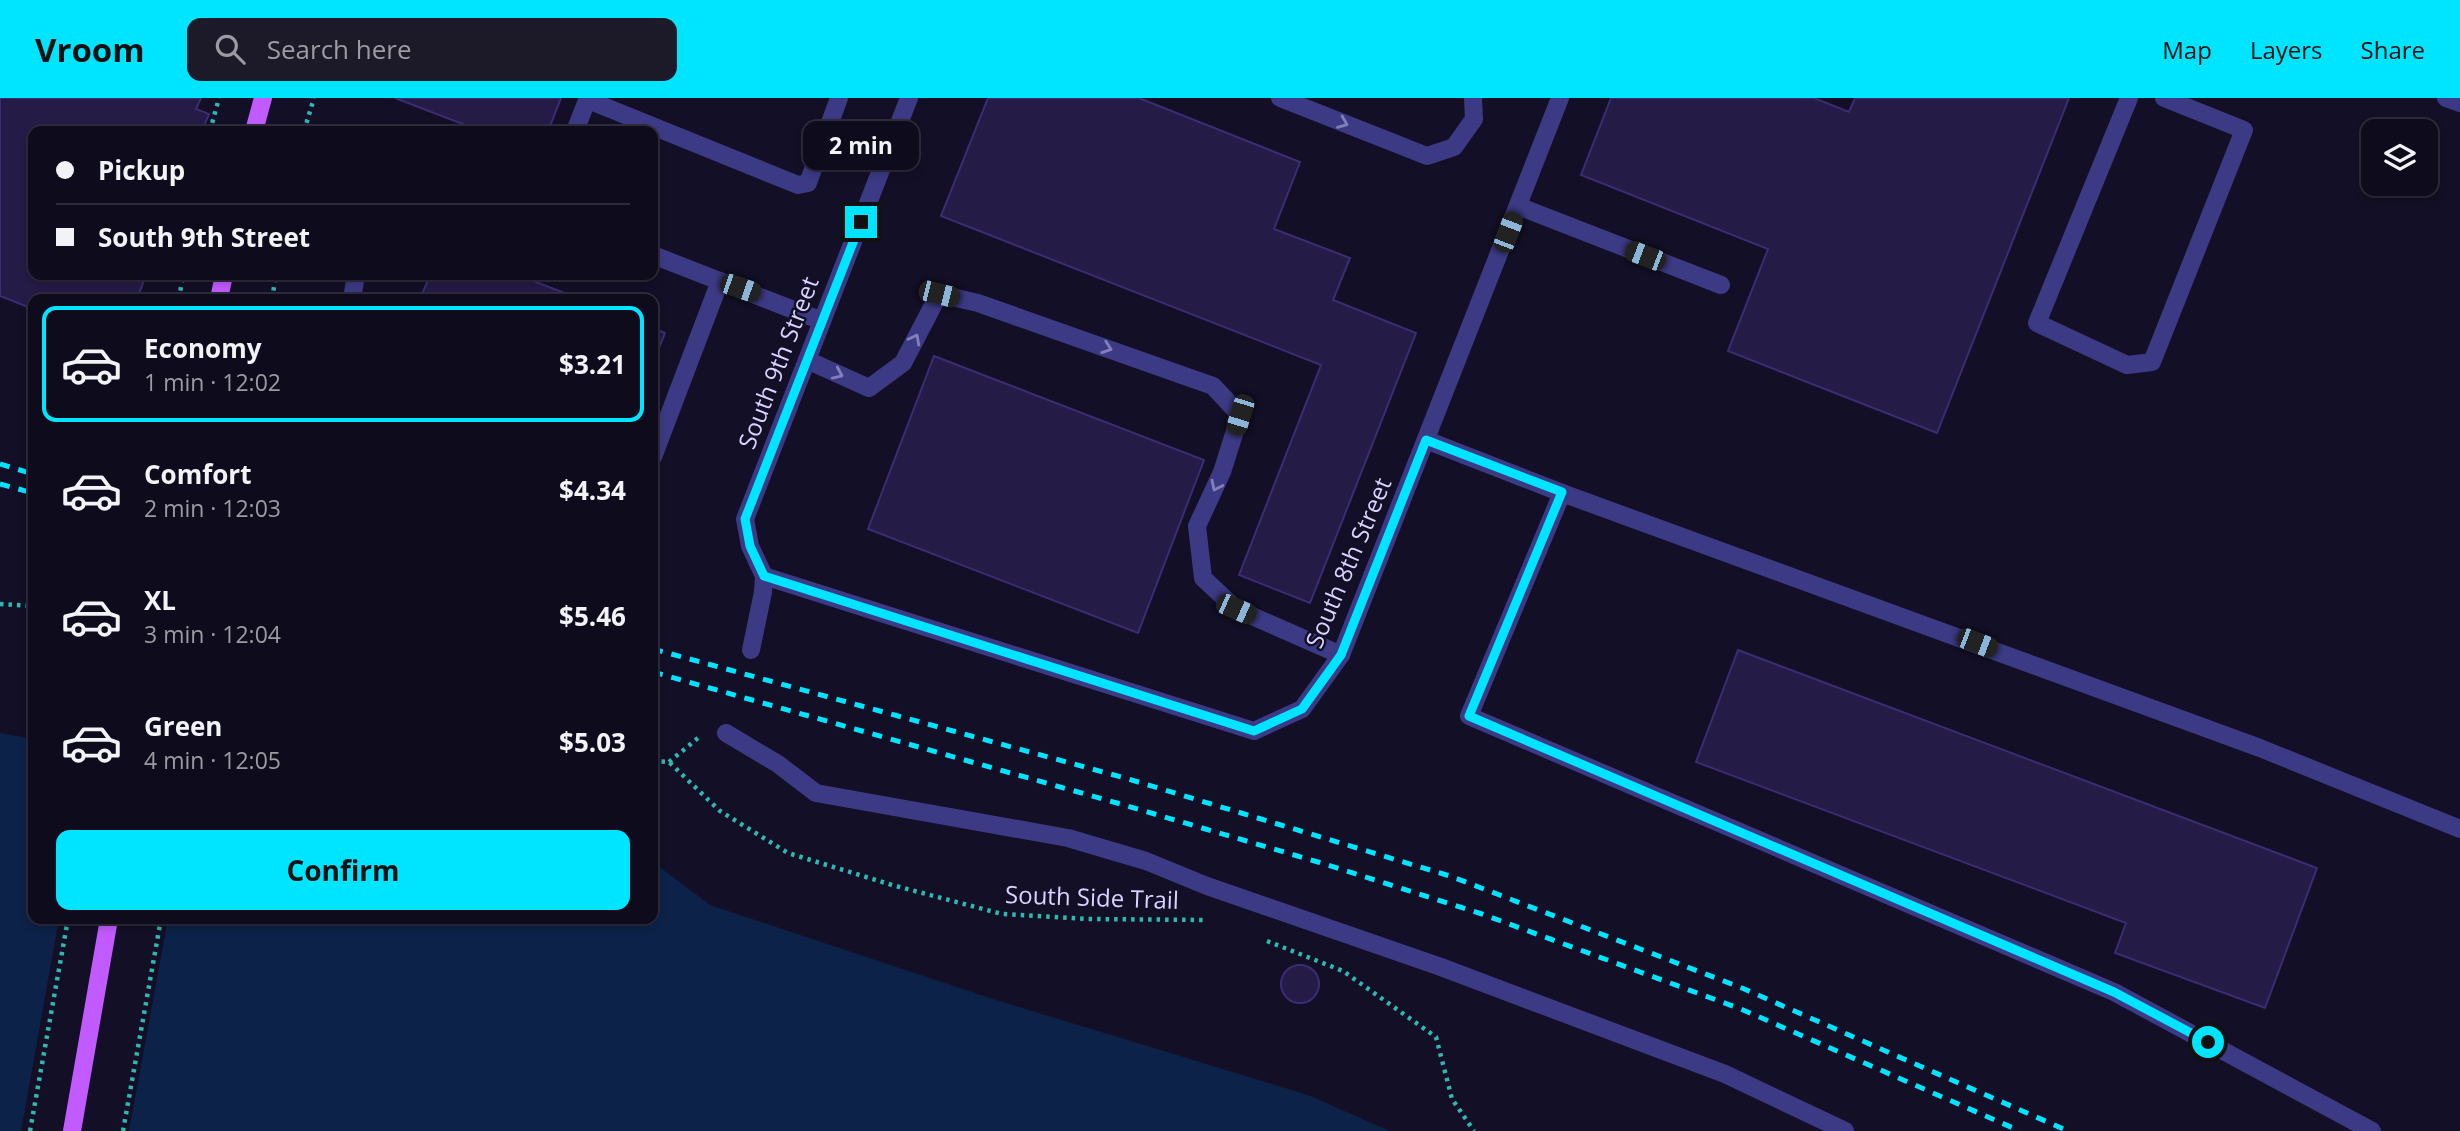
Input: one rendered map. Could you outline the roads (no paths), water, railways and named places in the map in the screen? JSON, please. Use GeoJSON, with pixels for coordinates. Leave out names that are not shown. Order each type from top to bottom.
{"type":"FeatureCollection","features":[{"type":"Feature","properties":{"kind":"main road"},"geometry":{"type":"LineString","coordinates":[[255,126],[263,98]]}},
{"type":"Feature","properties":{"kind":"main road"},"geometry":{"type":"LineString","coordinates":[[72,1131],[108,924]]}},
{"type":"Feature","properties":{"kind":"street"},"geometry":{"type":"LineString","coordinates":[[658,128],[798,185],[808,183],[839,98]]}},
{"type":"Feature","properties":{"kind":"street","name":"South 9th Street"},"geometry":{"type":"LineString","coordinates":[[764,576],[750,546],[745,519],[909,98]]}},
{"type":"Feature","properties":{"kind":"street"},"geometry":{"type":"LineString","coordinates":[[1280,98],[1427,156],[1454,148],[1474,119],[1473,98]]}},
{"type":"Feature","properties":{"kind":"street","name":"South 8th Street"},"geometry":{"type":"LineString","coordinates":[[764,576],[1254,731],[1302,709],[1341,655],[1560,98]]}},
{"type":"Feature","properties":{"kind":"street"},"geometry":{"type":"LineString","coordinates":[[2129,98],[2037,323],[2127,365],[2152,362],[2244,131],[2164,98]]}},
{"type":"Feature","properties":{"kind":"street"},"geometry":{"type":"LineString","coordinates":[[2446,98],[2460,103]]}},
{"type":"Feature","properties":{"kind":"street"},"geometry":{"type":"LineString","coordinates":[[577,126],[588,99],[654,126]]}},
{"type":"Feature","properties":{"kind":"street"},"geometry":{"type":"LineString","coordinates":[[1518,206],[1721,285]]}},
{"type":"Feature","properties":{"kind":"street"},"geometry":{"type":"LineString","coordinates":[[658,257],[822,321]]}},
{"type":"Feature","properties":{"kind":"street"},"geometry":{"type":"LineString","coordinates":[[658,444],[720,281]]}},
{"type":"Feature","properties":{"kind":"street"},"geometry":{"type":"LineString","coordinates":[[807,360],[870,388],[903,363],[939,294],[978,303],[1213,386],[1240,415],[1223,472],[1196,526],[1203,578],[1236,609],[1341,655]]}},
{"type":"Feature","properties":{"kind":"street"},"geometry":{"type":"LineString","coordinates":[[1426,440],[2260,748],[2460,829]]}},
{"type":"Feature","properties":{"kind":"street"},"geometry":{"type":"LineString","coordinates":[[1562,492],[1469,716],[2114,992],[2372,1131]]}},
{"type":"Feature","properties":{"kind":"street"},"geometry":{"type":"LineString","coordinates":[[751,650],[764,576]]}},
{"type":"Feature","properties":{"kind":"street"},"geometry":{"type":"LineString","coordinates":[[726,733],[778,764],[816,793],[1068,838],[1146,861],[1207,886],[1441,967],[1725,1074],[1845,1131]]}},
{"type":"Feature","properties":{"kind":"water"},"geometry":{"type":"Polygon","coordinates":[[[0,733],[28,738],[28,924],[658,924],[658,866],[710,905],[993,999],[1308,1095],[1390,1131],[0,1131],[0,733]]]}},
{"type":"Feature","properties":{"kind":"railway"},"geometry":{"type":"LineString","coordinates":[[0,464],[28,472]]}},
{"type":"Feature","properties":{"kind":"railway"},"geometry":{"type":"LineString","coordinates":[[0,484],[28,492]]}},
{"type":"Feature","properties":{"kind":"railway"},"geometry":{"type":"LineString","coordinates":[[658,650],[1125,778],[1450,876],[1742,988],[2068,1131]]}},
{"type":"Feature","properties":{"kind":"railway"},"geometry":{"type":"LineString","coordinates":[[658,673],[1117,803],[1482,914],[1741,1009],[2020,1131]]}}]}
